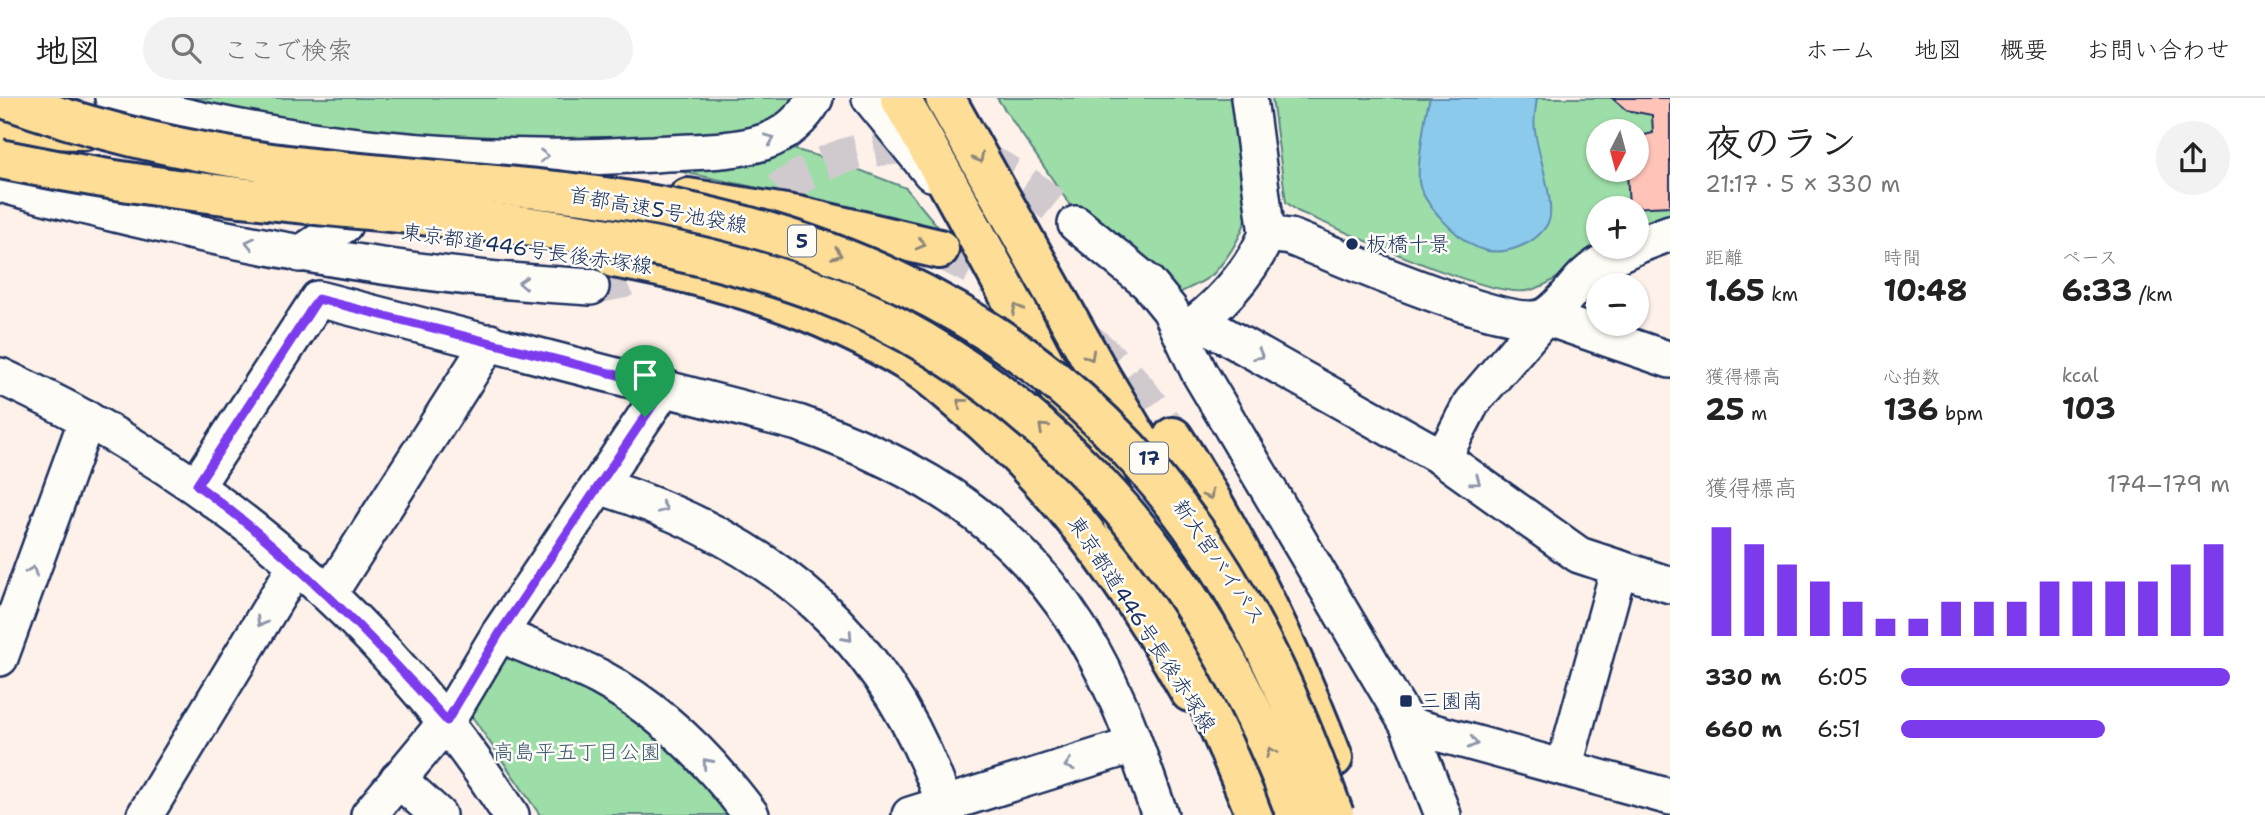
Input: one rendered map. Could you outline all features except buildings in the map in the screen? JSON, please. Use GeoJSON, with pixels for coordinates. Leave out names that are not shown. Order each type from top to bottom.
{"type":"FeatureCollection","features":[{"type":"Feature","properties":{"kind":"main road","name":"首都高速5号池袋線"},"geometry":{"type":"LineString","coordinates":[[2,98],[100,129],[217,155],[275,164],[582,194],[708,215],[811,244],[908,285],[963,315],[1040,368],[1094,415],[1161,488],[1195,533],[1264,646],[1293,708],[1334,815]]}},
{"type":"Feature","properties":{"kind":"main road"},"geometry":{"type":"LineString","coordinates":[[34,98],[152,133],[271,153],[714,201],[871,230],[939,249]]}},
{"type":"Feature","properties":{"kind":"main road","name":"17"},"geometry":{"type":"LineString","coordinates":[[900,98],[963,210],[1157,588],[1251,803]]}},
{"type":"Feature","properties":{"kind":"main road","name":"新大宮バイパス"},"geometry":{"type":"LineString","coordinates":[[946,98],[1101,377],[1174,495],[1244,596],[1289,670],[1333,758],[1353,815]]}},
{"type":"Feature","properties":{"kind":"main road"},"geometry":{"type":"LineString","coordinates":[[0,123],[30,129],[152,133]]}},
{"type":"Feature","properties":{"kind":"main road","name":"首都高速5号池袋線"},"geometry":{"type":"LineString","coordinates":[[0,159],[113,180],[234,197],[480,220],[645,244],[766,273],[830,296],[880,319],[934,348],[1002,393],[1065,449],[1128,515],[1158,553],[1228,663],[1283,778],[1296,815]]}},
{"type":"Feature","properties":{"kind":"main road","name":"東京都道446号長後赤塚線"},"geometry":{"type":"LineString","coordinates":[[0,174],[129,200],[582,252],[760,292],[820,316],[914,365],[999,435],[1044,481],[1085,531],[1184,680],[1251,803]]}},
{"type":"Feature","properties":{"kind":"main road"},"geometry":{"type":"LineString","coordinates":[[1173,437],[1225,523],[1282,634],[1333,758]]}},
{"type":"Feature","properties":{"kind":"street"},"geometry":{"type":"LineString","coordinates":[[113,98],[208,123],[272,134],[419,150],[521,156],[634,155],[757,144],[787,131],[815,98]]}},
{"type":"Feature","properties":{"kind":"street","name":"17"},"geometry":{"type":"LineString","coordinates":[[870,98],[911,151],[963,210]]}},
{"type":"Feature","properties":{"kind":"street"},"geometry":{"type":"LineString","coordinates":[[1191,327],[1254,260],[1267,234],[1249,98]]}},
{"type":"Feature","properties":{"kind":"street"},"geometry":{"type":"LineString","coordinates":[[0,184],[118,215],[300,254],[370,266],[503,282],[591,287]]}},
{"type":"Feature","properties":{"kind":"street"},"geometry":{"type":"LineString","coordinates":[[1076,224],[1148,283],[1170,310],[1191,327],[1443,458],[1579,555],[1670,585]]}},
{"type":"Feature","properties":{"kind":"street"},"geometry":{"type":"LineString","coordinates":[[300,254],[344,225]]}},
{"type":"Feature","properties":{"kind":"street"},"geometry":{"type":"LineString","coordinates":[[1649,241],[1670,233]]}},
{"type":"Feature","properties":{"kind":"street"},"geometry":{"type":"LineString","coordinates":[[1267,234],[1290,237],[1487,313],[1524,318],[1545,317],[1670,360]]}},
{"type":"Feature","properties":{"kind":"street"},"geometry":{"type":"LineString","coordinates":[[1443,458],[1472,402],[1545,317],[1568,297],[1581,279],[1607,259]]}},
{"type":"Feature","properties":{"kind":"street"},"geometry":{"type":"LineString","coordinates":[[197,485],[318,299],[665,387],[798,424],[866,449],[930,482],[988,522],[1039,570],[1070,613],[1117,700],[1160,815]]}},
{"type":"Feature","properties":{"kind":"street"},"geometry":{"type":"LineString","coordinates":[[1191,327],[1206,384],[1408,724],[1443,815]]}},
{"type":"Feature","properties":{"kind":"street"},"geometry":{"type":"LineString","coordinates":[[329,594],[490,342]]}},
{"type":"Feature","properties":{"kind":"street"},"geometry":{"type":"LineString","coordinates":[[0,376],[131,442],[197,485],[297,564],[329,594],[447,721],[511,815]]}},
{"type":"Feature","properties":{"kind":"street"},"geometry":{"type":"LineString","coordinates":[[369,815],[447,721],[499,634],[665,387]]}},
{"type":"Feature","properties":{"kind":"street"},"geometry":{"type":"LineString","coordinates":[[0,658],[87,419]]}},
{"type":"Feature","properties":{"kind":"street"},"geometry":{"type":"LineString","coordinates":[[599,486],[659,505],[720,534],[777,570],[828,615],[870,661],[909,719],[946,810]]}},
{"type":"Feature","properties":{"kind":"street"},"geometry":{"type":"LineString","coordinates":[[145,815],[297,564]]}},
{"type":"Feature","properties":{"kind":"street"},"geometry":{"type":"LineString","coordinates":[[1564,768],[1619,568]]}},
{"type":"Feature","properties":{"kind":"street"},"geometry":{"type":"LineString","coordinates":[[499,634],[600,678],[647,709],[693,748],[751,815]]}},
{"type":"Feature","properties":{"kind":"street"},"geometry":{"type":"LineString","coordinates":[[1408,724],[1670,797]]}},
{"type":"Feature","properties":{"kind":"street"},"geometry":{"type":"LineString","coordinates":[[910,815],[946,810],[1134,745]]}},
{"type":"Feature","properties":{"kind":"street"},"geometry":{"type":"LineString","coordinates":[[398,779],[438,815]]}},
{"type":"Feature","properties":{"kind":"green space"},"geometry":{"type":"Polygon","coordinates":[[[189,98],[793,98],[774,134],[786,147],[839,162],[906,188],[939,228],[929,255],[852,214],[758,188],[664,168],[316,131],[189,98]]]}},
{"type":"Feature","properties":{"kind":"green space"},"geometry":{"type":"Polygon","coordinates":[[[997,98],[1247,98],[1253,168],[1252,189],[1249,210],[1231,251],[1211,276],[1173,296],[1100,249],[997,98]]]}},
{"type":"Feature","properties":{"kind":"green space"},"geometry":{"type":"Polygon","coordinates":[[[1272,98],[1670,98],[1670,215],[1649,224],[1649,196],[1586,196],[1586,257],[1536,289],[1506,290],[1479,284],[1378,246],[1297,211],[1286,202],[1272,98]]]}},
{"type":"Feature","properties":{"kind":"green space","name":"高島平五丁目公園"},"geometry":{"type":"Polygon","coordinates":[[[514,654],[581,681],[650,727],[736,815],[540,815],[471,715],[501,658],[514,654]]]}},
{"type":"Feature","properties":{"kind":"water"},"geometry":{"type":"Polygon","coordinates":[[[1430,98],[1537,98],[1534,126],[1548,192],[1550,215],[1543,231],[1535,238],[1518,248],[1487,251],[1470,244],[1434,210],[1419,182],[1422,140],[1430,98]]]}},
{"type":"Feature","properties":{"kind":"tunnel"},"geometry":{"type":"LineString","coordinates":[[591,287],[622,281],[646,269],[818,167],[841,157],[877,149],[935,149],[989,163],[1023,182],[1076,224]]}},
{"type":"Feature","properties":{"kind":"tunnel"},"geometry":{"type":"LineString","coordinates":[[939,249],[1013,289],[1081,336],[1123,374],[1173,437]]}},
{"type":"Feature","properties":{"kind":"place","name":"板橋十景"},"geometry":{"type":"Point","coordinates":[1352,244]}},
{"type":"Feature","properties":{"kind":"place","name":"三園南"},"geometry":{"type":"Point","coordinates":[1406,701]}},
{"type":"Feature","properties":{"kind":"route"},"geometry":{"type":"LineString","coordinates":[[318,299],[665,387],[645,417],[499,634],[447,721],[364,628],[329,594],[245,520],[197,485],[318,299]]}}]}
